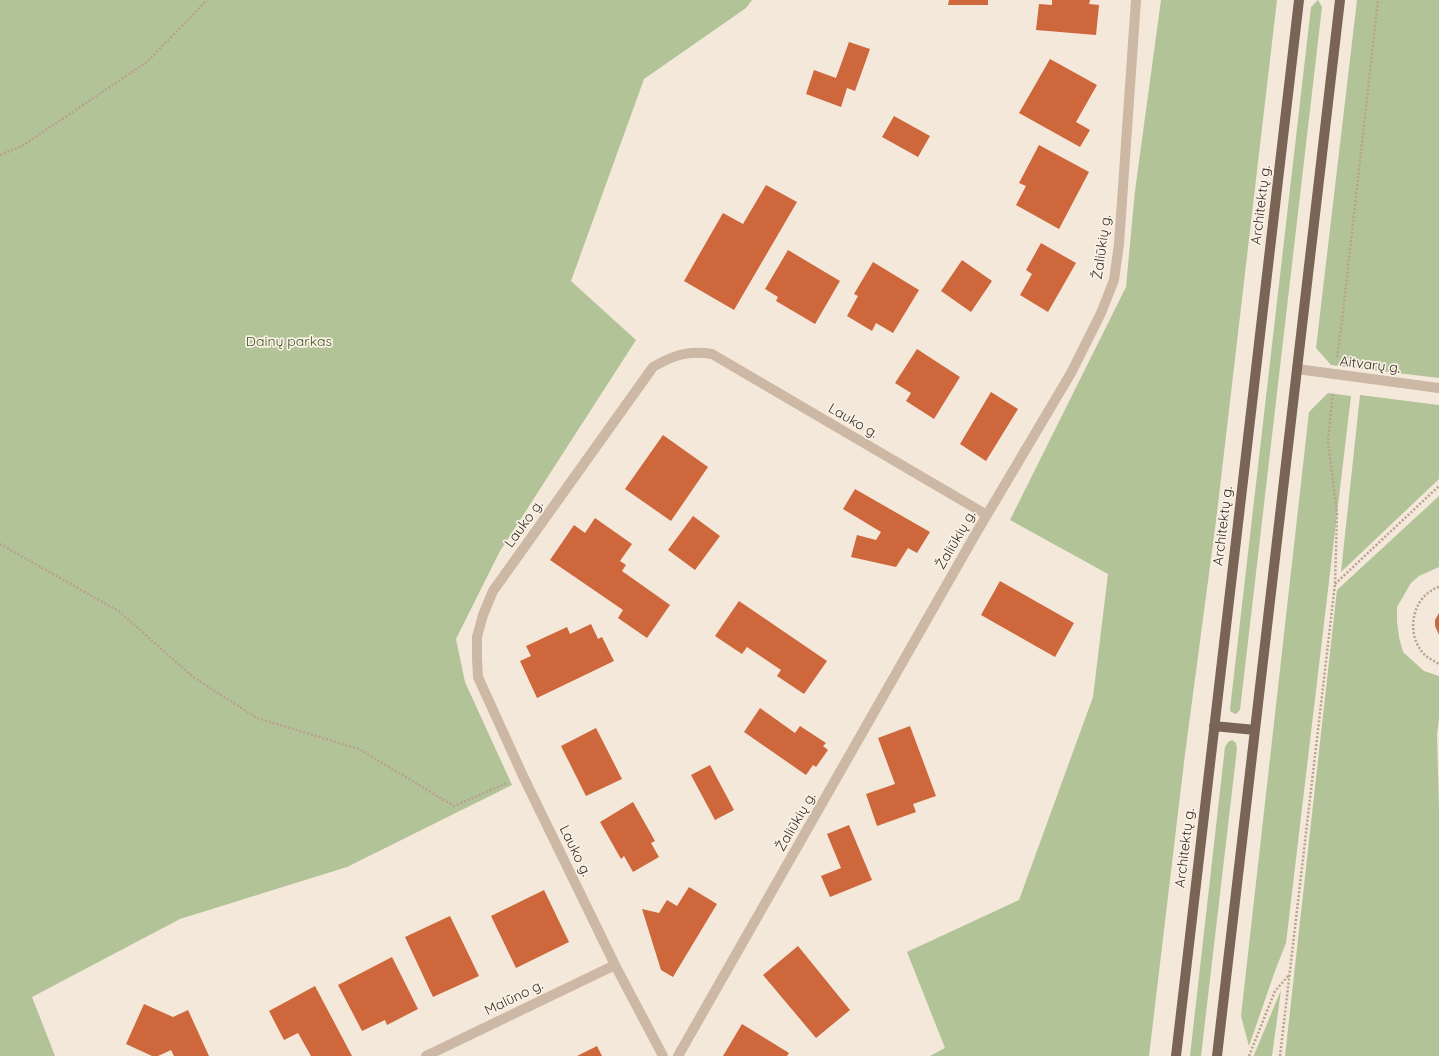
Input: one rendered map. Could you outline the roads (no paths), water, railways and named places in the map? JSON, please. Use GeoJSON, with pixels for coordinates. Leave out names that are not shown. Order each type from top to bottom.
{"type":"FeatureCollection","features":[{"type":"Feature","properties":{"kind":"main road","name":"Architektų g."},"geometry":{"type":"LineString","coordinates":[[1176,1056],[1299,0]]}},
{"type":"Feature","properties":{"kind":"main road"},"geometry":{"type":"LineString","coordinates":[[1217,1056],[1340,0]]}},
{"type":"Feature","properties":{"kind":"main road"},"geometry":{"type":"LineString","coordinates":[[1214,726],[1255,730]]}},
{"type":"Feature","properties":{"kind":"street","name":"Žaliūkių g."},"geometry":{"type":"LineString","coordinates":[[678,1056],[987,515],[1071,373],[1101,313],[1114,280],[1119,244],[1136,0]]}},
{"type":"Feature","properties":{"kind":"street","name":"Lauko g."},"geometry":{"type":"LineString","coordinates":[[663,1056],[615,965],[523,776],[478,677],[477,638],[483,615],[493,591],[653,367],[682,354],[697,352],[712,354],[987,515]]}},
{"type":"Feature","properties":{"kind":"street","name":"Aitvarų g."},"geometry":{"type":"LineString","coordinates":[[1297,370],[1439,388]]}},
{"type":"Feature","properties":{"kind":"street","name":"Malūno g."},"geometry":{"type":"LineString","coordinates":[[426,1056],[615,965]]}},
{"type":"Feature","properties":{"kind":"park label","name":"Dainų parkas"},"geometry":{"type":"Point","coordinates":[289,342]}}]}
